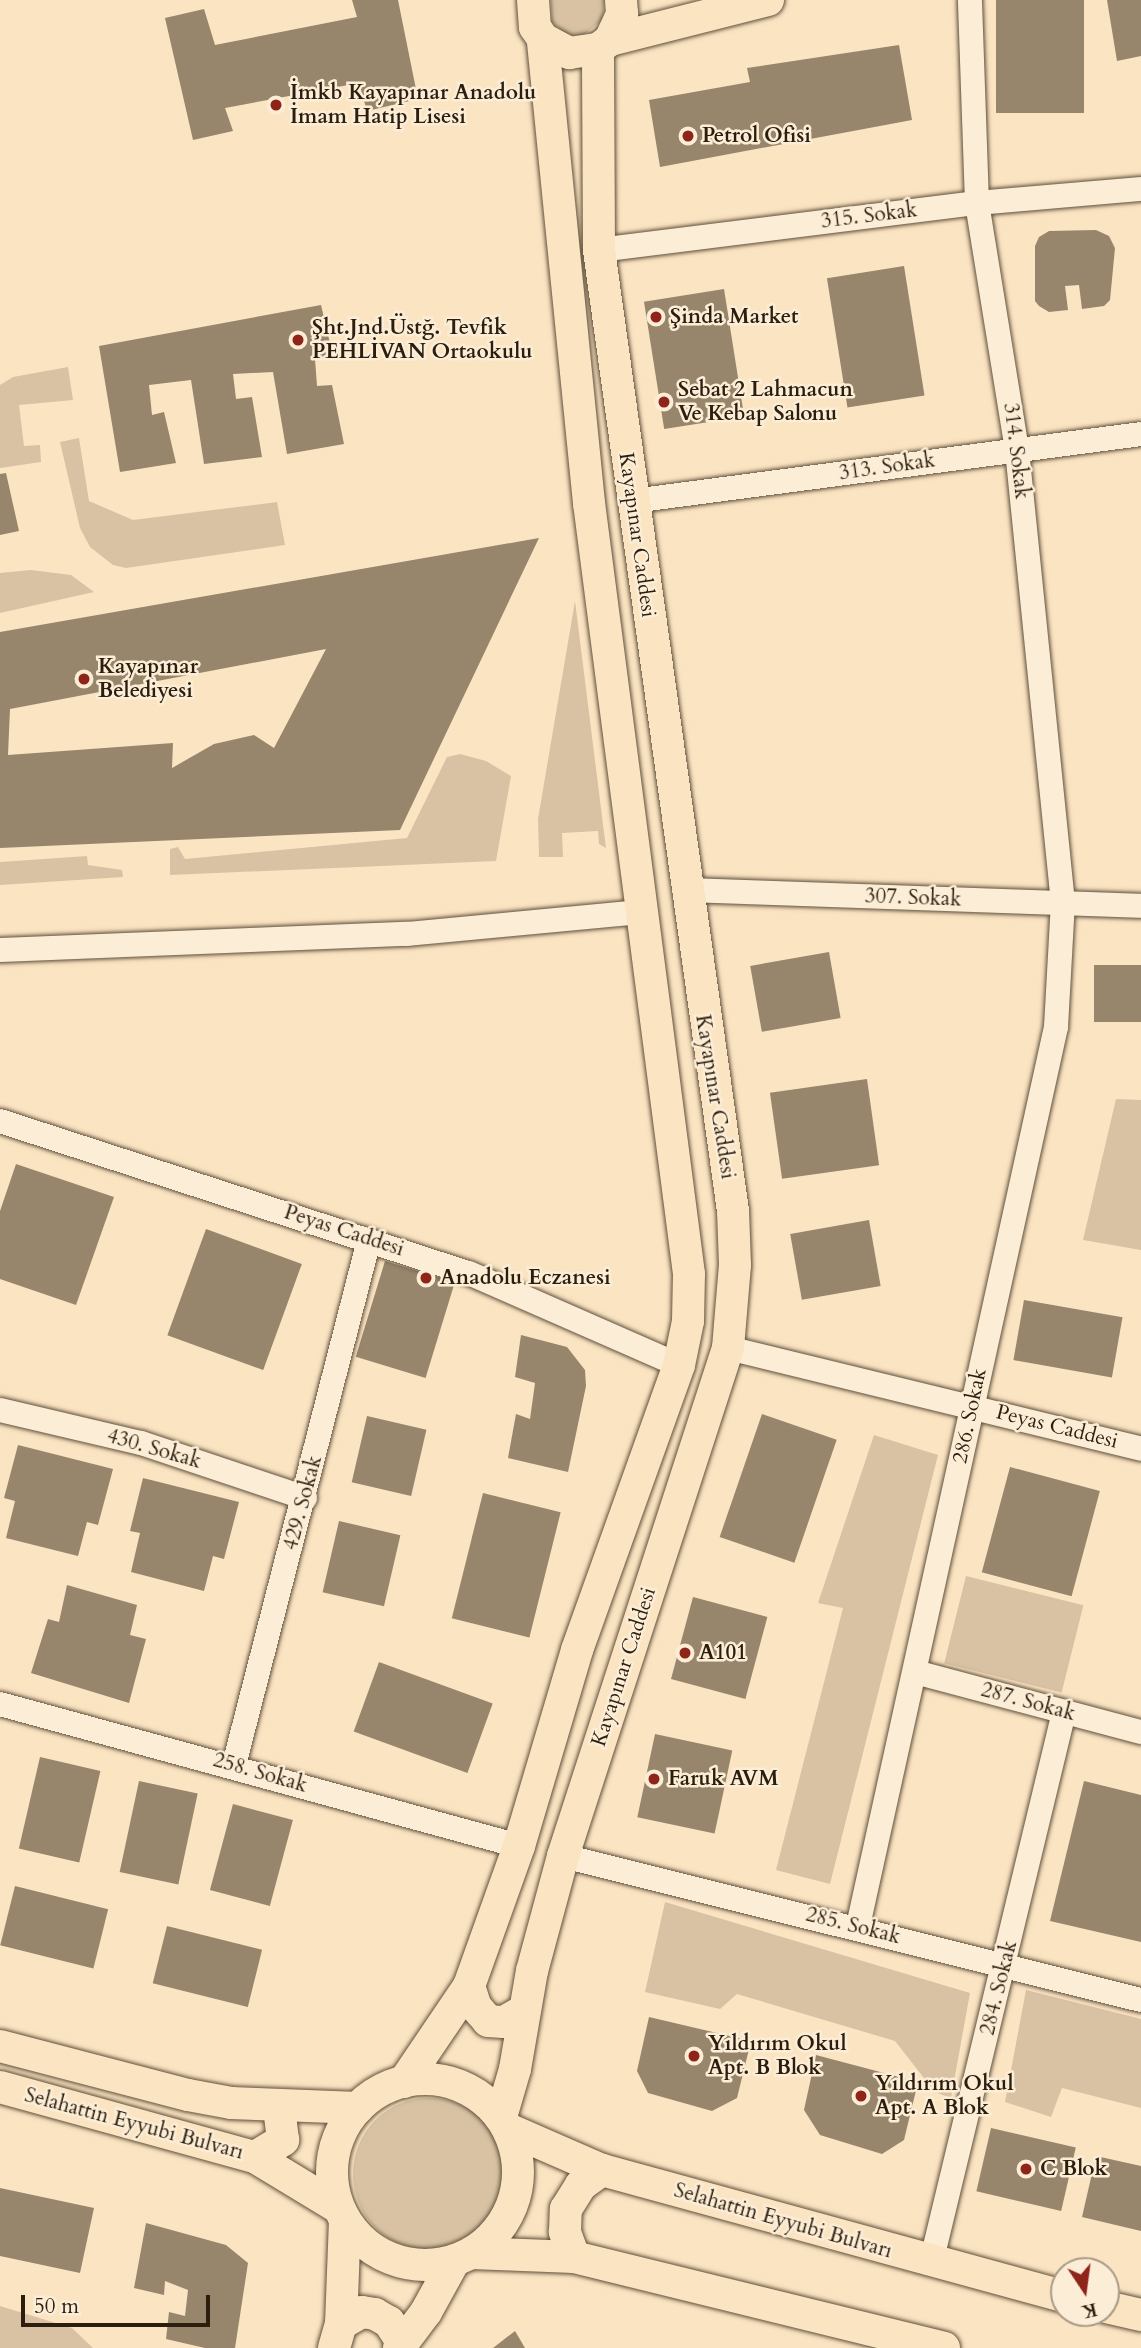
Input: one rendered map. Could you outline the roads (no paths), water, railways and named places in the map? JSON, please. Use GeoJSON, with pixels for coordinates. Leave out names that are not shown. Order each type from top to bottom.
{"type":"FeatureCollection","features":[{"type":"Feature","properties":{"kind":"main road","name":"Kayapınar Caddesi"},"geometry":{"type":"LineString","coordinates":[[404,2081],[469,1986],[519,1846],[577,1650],[678,1365],[688,1321],[690,1274],[639,912],[589,503],[543,39],[535,27],[533,0]]}},
{"type":"Feature","properties":{"kind":"main road","name":"Kayapınar Caddesi"},"geometry":{"type":"LineString","coordinates":[[504,2123],[525,2010],[564,1856],[728,1348],[734,1265],[733,1211],[685,890],[598,250],[604,44],[622,15],[621,0]]}},
{"type":"Feature","properties":{"kind":"main road"},"geometry":{"type":"LineString","coordinates":[[543,39],[569,53],[768,0]]}},
{"type":"Feature","properties":{"kind":"main road"},"geometry":{"type":"LineString","coordinates":[[469,1986],[475,2007],[488,2021],[504,2021],[525,2010]]}},
{"type":"Feature","properties":{"kind":"main road","name":"Selahattin Eyyubi Bulvarı"},"geometry":{"type":"LineString","coordinates":[[0,2046],[188,2095],[279,2106],[358,2108]]}},
{"type":"Feature","properties":{"kind":"main road"},"geometry":{"type":"LineString","coordinates":[[431,2080],[458,2085],[482,2098],[504,2123],[518,2156],[519,2184],[510,2212],[494,2235],[463,2258],[400,2345],[389,2322],[375,2314],[362,2312],[338,2336],[342,2214],[332,2182],[333,2155],[342,2130],[358,2108],[379,2092],[404,2081],[431,2080]]}},
{"type":"Feature","properties":{"kind":"main road","name":"Selahattin Eyyubi Bulvarı"},"geometry":{"type":"LineString","coordinates":[[0,2087],[255,2157],[342,2214]]}},
{"type":"Feature","properties":{"kind":"main road"},"geometry":{"type":"LineString","coordinates":[[255,2157],[275,2149],[283,2140],[279,2106]]}},
{"type":"Feature","properties":{"kind":"main road","name":"Selahattin Eyyubi Bulvarı"},"geometry":{"type":"LineString","coordinates":[[504,2123],[602,2170],[931,2263],[1050,2293]]}},
{"type":"Feature","properties":{"kind":"main road"},"geometry":{"type":"LineString","coordinates":[[574,2257],[565,2232],[566,2209],[581,2185],[602,2170]]}},
{"type":"Feature","properties":{"kind":"main road"},"geometry":{"type":"LineString","coordinates":[[342,2214],[366,2245],[393,2260],[423,2266],[463,2258],[574,2257],[926,2346]]}},
{"type":"Feature","properties":{"kind":"main road"},"geometry":{"type":"LineString","coordinates":[[1120,2310],[1141,2315]]}},
{"type":"Feature","properties":{"kind":"street","name":"314. Sokak"},"geometry":{"type":"LineString","coordinates":[[970,0],[977,203],[1017,450],[1063,903]]}},
{"type":"Feature","properties":{"kind":"street","name":"315. Sokak"},"geometry":{"type":"LineString","coordinates":[[598,250],[977,203],[1141,188]]}},
{"type":"Feature","properties":{"kind":"street","name":"313. Sokak"},"geometry":{"type":"LineString","coordinates":[[633,501],[1141,434]]}},
{"type":"Feature","properties":{"kind":"street","name":"307. Sokak"},"geometry":{"type":"LineString","coordinates":[[685,890],[1141,906]]}},
{"type":"Feature","properties":{"kind":"street","name":"286. Sokak"},"geometry":{"type":"LineString","coordinates":[[858,1926],[1056,1027],[1063,903]]}},
{"type":"Feature","properties":{"kind":"street"},"geometry":{"type":"LineString","coordinates":[[0,950],[407,934],[639,912]]}},
{"type":"Feature","properties":{"kind":"street","name":"Peyas Caddesi"},"geometry":{"type":"LineString","coordinates":[[0,1121],[469,1273],[678,1365]]}},
{"type":"Feature","properties":{"kind":"street","name":"429. Sokak"},"geometry":{"type":"LineString","coordinates":[[234,1765],[305,1498],[369,1240]]}},
{"type":"Feature","properties":{"kind":"street","name":"Peyas Caddesi"},"geometry":{"type":"LineString","coordinates":[[728,1348],[972,1405],[1141,1449]]}},
{"type":"Feature","properties":{"kind":"street","name":"430. Sokak"},"geometry":{"type":"LineString","coordinates":[[0,1410],[141,1443],[305,1498]]}},
{"type":"Feature","properties":{"kind":"street","name":"287. Sokak"},"geometry":{"type":"LineString","coordinates":[[915,1672],[1141,1732]]}},
{"type":"Feature","properties":{"kind":"street","name":"258. Sokak"},"geometry":{"type":"LineString","coordinates":[[0,1704],[234,1765],[519,1846]]}},
{"type":"Feature","properties":{"kind":"street","name":"284. Sokak"},"geometry":{"type":"LineString","coordinates":[[931,2263],[1064,1712]]}},
{"type":"Feature","properties":{"kind":"street","name":"285. Sokak"},"geometry":{"type":"LineString","coordinates":[[564,1856],[858,1926],[1141,2000]]}},
{"type":"Feature","properties":{"kind":"place","name":"İmkb Kayapınar Anadolu İmam Hatip Lisesi"},"geometry":{"type":"Point","coordinates":[276,105]}},
{"type":"Feature","properties":{"kind":"place","name":"Petrol Ofisi"},"geometry":{"type":"Point","coordinates":[688,136]}},
{"type":"Feature","properties":{"kind":"place","name":"Şinda Market"},"geometry":{"type":"Point","coordinates":[656,317]}},
{"type":"Feature","properties":{"kind":"place","name":"Şht.Jnd.Üstğ. Tevfik PEHLİVAN Ortaokulu"},"geometry":{"type":"Point","coordinates":[298,340]}},
{"type":"Feature","properties":{"kind":"place","name":"Sebat 2 Lahmacun Ve Kebap Salonu"},"geometry":{"type":"Point","coordinates":[664,402]}},
{"type":"Feature","properties":{"kind":"place","name":"Kayapınar Belediyesi"},"geometry":{"type":"Point","coordinates":[84,679]}},
{"type":"Feature","properties":{"kind":"place","name":"Anadolu Eczanesi"},"geometry":{"type":"Point","coordinates":[426,1278]}},
{"type":"Feature","properties":{"kind":"place","name":"A101"},"geometry":{"type":"Point","coordinates":[685,1653]}},
{"type":"Feature","properties":{"kind":"place","name":"Faruk AVM"},"geometry":{"type":"Point","coordinates":[654,1779]}},
{"type":"Feature","properties":{"kind":"place","name":"Yıldırım Okul Apt. B Blok"},"geometry":{"type":"Point","coordinates":[694,2056]}},
{"type":"Feature","properties":{"kind":"place","name":"Yıldırım Okul Apt. A Blok"},"geometry":{"type":"Point","coordinates":[861,2096]}},
{"type":"Feature","properties":{"kind":"place","name":"C Blok"},"geometry":{"type":"Point","coordinates":[1026,2169]}}]}
